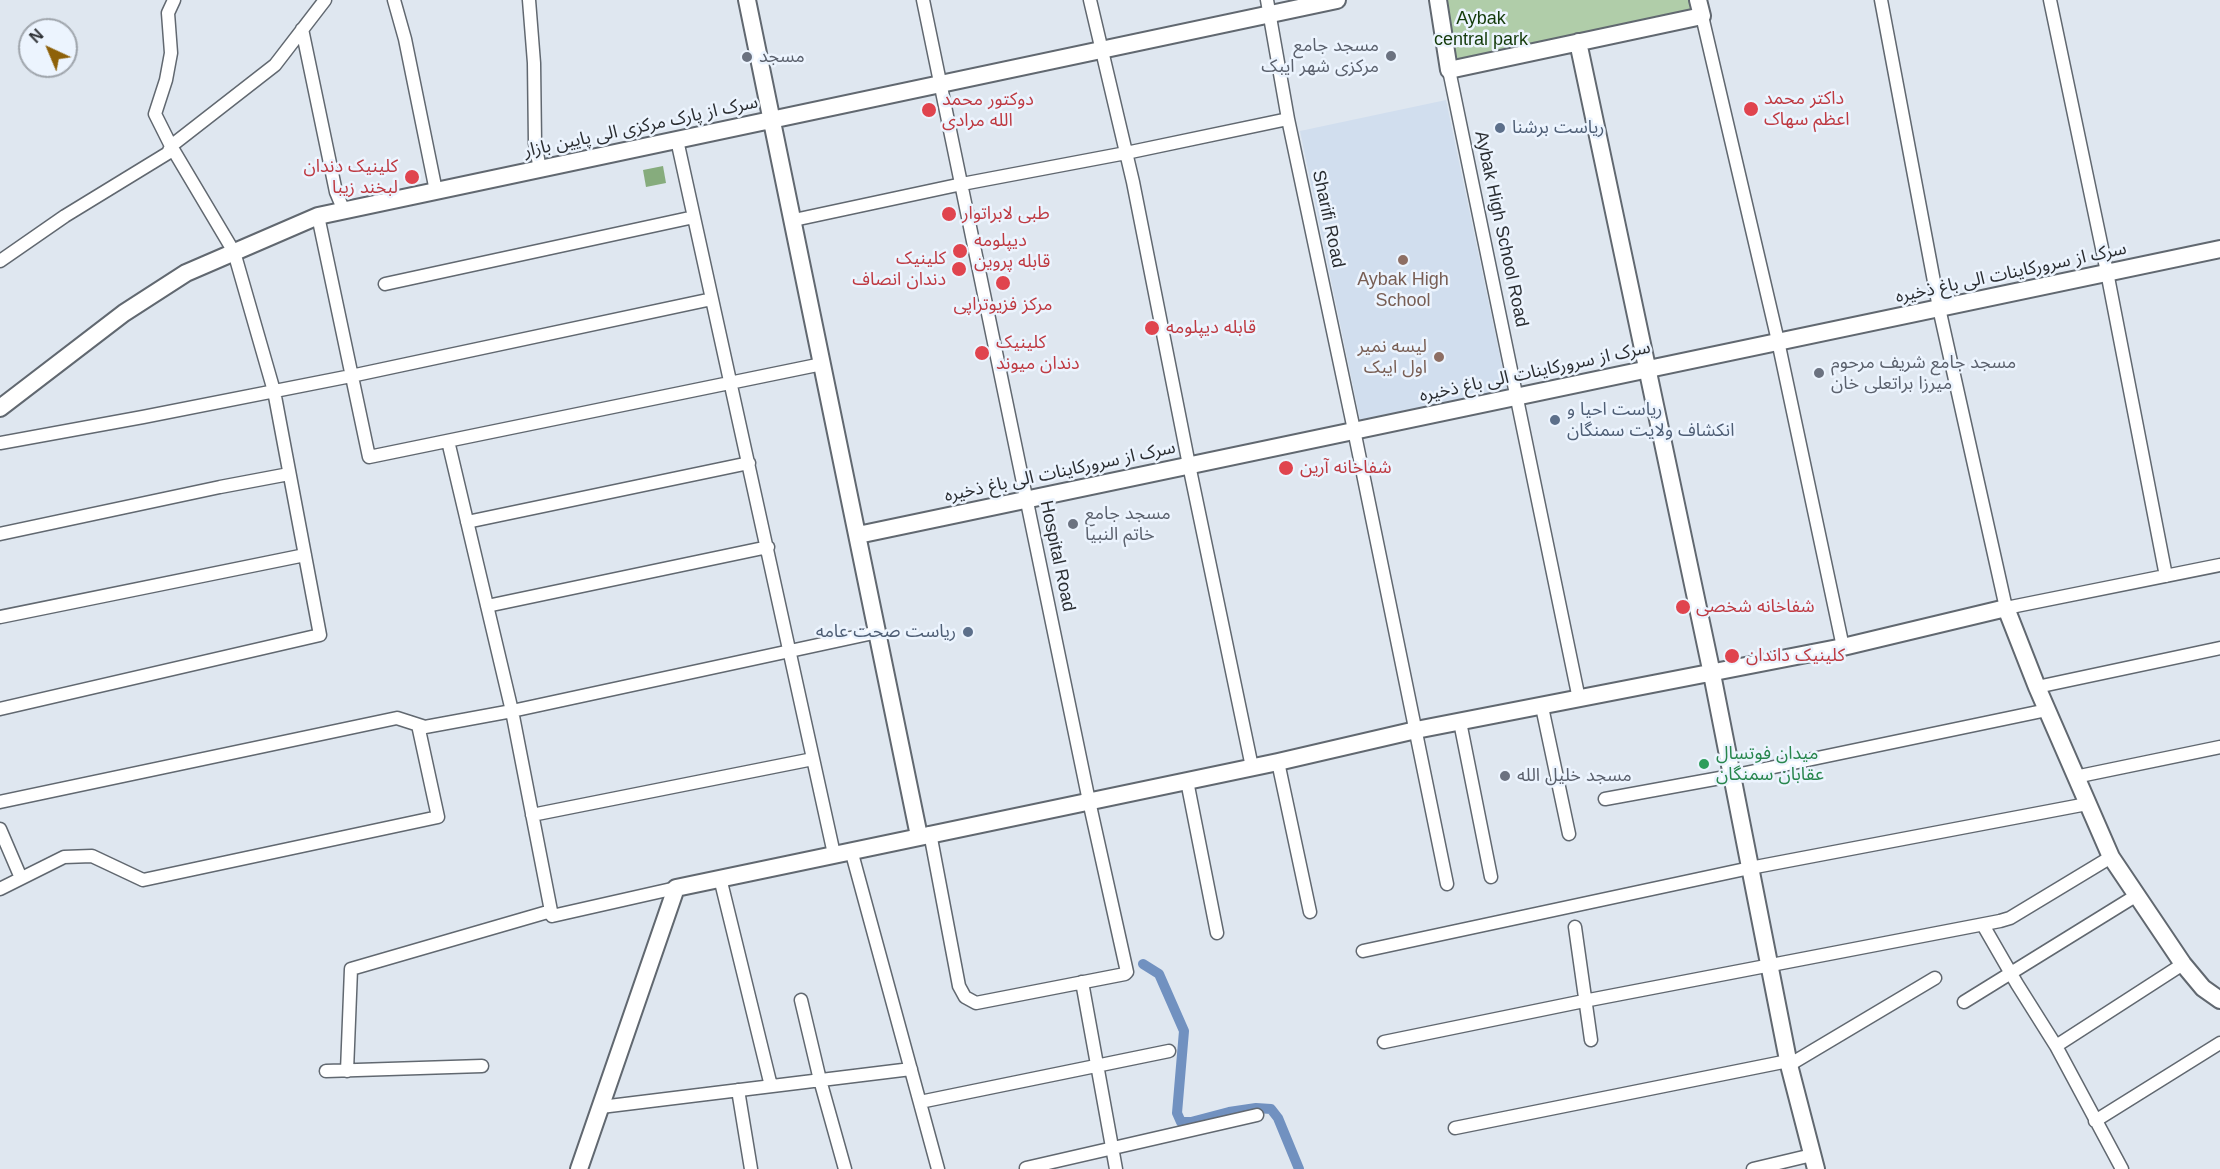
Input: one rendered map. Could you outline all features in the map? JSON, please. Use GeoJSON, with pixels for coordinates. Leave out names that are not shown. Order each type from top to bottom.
{"type":"FeatureCollection","features":[{"type":"Feature","properties":{"kind":"street"},"geometry":{"type":"LineString","coordinates":[[0,709],[320,635],[274,391],[234,252],[171,146],[155,114],[166,80],[171,53],[168,13],[174,0]]}},
{"type":"Feature","properties":{"kind":"street"},"geometry":{"type":"LineString","coordinates":[[0,261],[65,216],[168,153],[171,146],[275,65],[325,0]]}},
{"type":"Feature","properties":{"kind":"street"},"geometry":{"type":"LineString","coordinates":[[394,0],[405,39],[436,191]]}},
{"type":"Feature","properties":{"kind":"street"},"geometry":{"type":"LineString","coordinates":[[529,0],[534,63],[535,143],[540,169]]}},
{"type":"Feature","properties":{"kind":"street"},"geometry":{"type":"LineString","coordinates":[[747,0],[878,632],[959,986],[965,997],[976,1003],[1082,982],[1116,1169]]}},
{"type":"Feature","properties":{"kind":"street","name":"Hospital Road"},"geometry":{"type":"LineString","coordinates":[[923,0],[1089,801],[1128,969],[1125,974],[1082,982]]}},
{"type":"Feature","properties":{"kind":"street"},"geometry":{"type":"LineString","coordinates":[[1090,0],[1126,153],[1252,767]]}},
{"type":"Feature","properties":{"kind":"street","name":"سرک از پارک مرکزی الی پایین بازار"},"geometry":{"type":"LineString","coordinates":[[0,408],[124,313],[186,273],[318,216],[1101,50],[1269,7],[1337,0]]}},
{"type":"Feature","properties":{"kind":"street"},"geometry":{"type":"LineString","coordinates":[[1438,0],[1449,70],[1578,42],[1700,8],[1778,341],[1843,647]]}},
{"type":"Feature","properties":{"kind":"street"},"geometry":{"type":"LineString","coordinates":[[1881,0],[1939,308],[2006,608],[2037,687],[2111,857],[2183,964],[2203,988],[2220,1000]]}},
{"type":"Feature","properties":{"kind":"street"},"geometry":{"type":"LineString","coordinates":[[2050,0],[2107,272],[2166,576]]}},
{"type":"Feature","properties":{"kind":"street","name":"Sharifi Road"},"geometry":{"type":"LineString","coordinates":[[1269,7],[1288,119],[1447,884]]}},
{"type":"Feature","properties":{"kind":"street"},"geometry":{"type":"LineString","coordinates":[[302,29],[336,192],[344,211]]}},
{"type":"Feature","properties":{"kind":"street"},"geometry":{"type":"LineString","coordinates":[[1578,42],[1712,674],[1789,1063],[1814,1162],[1753,1169]]}},
{"type":"Feature","properties":{"kind":"street","name":"Aybak High School Road"},"geometry":{"type":"LineString","coordinates":[[1449,70],[1579,699]]}},
{"type":"Feature","properties":{"kind":"street"},"geometry":{"type":"LineString","coordinates":[[794,220],[1288,119]]}},
{"type":"Feature","properties":{"kind":"street"},"geometry":{"type":"LineString","coordinates":[[677,140],[813,759],[911,1068],[938,1169]]}},
{"type":"Feature","properties":{"kind":"street"},"geometry":{"type":"LineString","coordinates":[[318,216],[369,457],[822,364]]}},
{"type":"Feature","properties":{"kind":"street"},"geometry":{"type":"LineString","coordinates":[[385,284],[694,217]]}},
{"type":"Feature","properties":{"kind":"street","name":"سرک از سرورکاینات الی باغ ذخیره"},"geometry":{"type":"LineString","coordinates":[[858,535],[2220,249]]}},
{"type":"Feature","properties":{"kind":"street"},"geometry":{"type":"LineString","coordinates":[[0,442],[351,376],[712,299]]}},
{"type":"Feature","properties":{"kind":"street"},"geometry":{"type":"LineString","coordinates":[[448,441],[512,711],[552,916],[720,878],[1278,762],[1416,730],[1712,674],[1843,647],[2006,608],[2220,565]]}},
{"type":"Feature","properties":{"kind":"street"},"geometry":{"type":"LineString","coordinates":[[467,522],[749,463]]}},
{"type":"Feature","properties":{"kind":"street"},"geometry":{"type":"LineString","coordinates":[[0,534],[289,474]]}},
{"type":"Feature","properties":{"kind":"street"},"geometry":{"type":"LineString","coordinates":[[487,606],[768,547]]}},
{"type":"Feature","properties":{"kind":"street"},"geometry":{"type":"LineString","coordinates":[[0,617],[305,555]]}},
{"type":"Feature","properties":{"kind":"street"},"geometry":{"type":"LineString","coordinates":[[0,802],[397,718],[425,727],[512,711],[878,632]]}},
{"type":"Feature","properties":{"kind":"street"},"geometry":{"type":"LineString","coordinates":[[2037,687],[2220,648]]}},
{"type":"Feature","properties":{"kind":"street"},"geometry":{"type":"LineString","coordinates":[[1542,706],[1569,834]]}},
{"type":"Feature","properties":{"kind":"street"},"geometry":{"type":"LineString","coordinates":[[1605,799],[1731,776],[2048,710]]}},
{"type":"Feature","properties":{"kind":"street"},"geometry":{"type":"LineString","coordinates":[[1460,722],[1491,877]]}},
{"type":"Feature","properties":{"kind":"street"},"geometry":{"type":"LineString","coordinates":[[0,889],[64,857],[92,856],[143,880],[438,817],[418,725]]}},
{"type":"Feature","properties":{"kind":"street"},"geometry":{"type":"LineString","coordinates":[[2075,777],[2220,747]]}},
{"type":"Feature","properties":{"kind":"street"},"geometry":{"type":"LineString","coordinates":[[532,815],[813,759]]}},
{"type":"Feature","properties":{"kind":"street"},"geometry":{"type":"LineString","coordinates":[[1278,762],[1310,912]]}},
{"type":"Feature","properties":{"kind":"street"},"geometry":{"type":"LineString","coordinates":[[1187,781],[1217,933]]}},
{"type":"Feature","properties":{"kind":"street"},"geometry":{"type":"LineString","coordinates":[[1363,951],[1750,868],[2087,804]]}},
{"type":"Feature","properties":{"kind":"street"},"geometry":{"type":"LineString","coordinates":[[0,829],[21,878]]}},
{"type":"Feature","properties":{"kind":"street"},"geometry":{"type":"LineString","coordinates":[[1384,1042],[1584,1001],[1983,925],[2010,918],[2111,857]]}},
{"type":"Feature","properties":{"kind":"street"},"geometry":{"type":"LineString","coordinates":[[720,878],[771,1086]]}},
{"type":"Feature","properties":{"kind":"street"},"geometry":{"type":"LineString","coordinates":[[579,1169],[676,888]]}},
{"type":"Feature","properties":{"kind":"street"},"geometry":{"type":"LineString","coordinates":[[1964,1002],[2137,895]]}},
{"type":"Feature","properties":{"kind":"street"},"geometry":{"type":"LineString","coordinates":[[347,1071],[351,969],[551,911]]}},
{"type":"Feature","properties":{"kind":"street"},"geometry":{"type":"LineString","coordinates":[[1983,925],[2056,1046],[2122,1169]]}},
{"type":"Feature","properties":{"kind":"street"},"geometry":{"type":"LineString","coordinates":[[1575,927],[1591,1040]]}},
{"type":"Feature","properties":{"kind":"street"},"geometry":{"type":"LineString","coordinates":[[2056,1046],[2183,964]]}},
{"type":"Feature","properties":{"kind":"street"},"geometry":{"type":"LineString","coordinates":[[1455,1128],[1789,1063],[1935,978]]}},
{"type":"Feature","properties":{"kind":"street"},"geometry":{"type":"LineString","coordinates":[[801,1000],[845,1169]]}},
{"type":"Feature","properties":{"kind":"street"},"geometry":{"type":"LineString","coordinates":[[2096,1121],[2220,1043]]}},
{"type":"Feature","properties":{"kind":"street"},"geometry":{"type":"LineString","coordinates":[[920,1101],[1169,1051]]}},
{"type":"Feature","properties":{"kind":"street"},"geometry":{"type":"LineString","coordinates":[[326,1071],[482,1066]]}},
{"type":"Feature","properties":{"kind":"street"},"geometry":{"type":"LineString","coordinates":[[601,1107],[911,1068]]}},
{"type":"Feature","properties":{"kind":"street"},"geometry":{"type":"LineString","coordinates":[[738,1090],[751,1169]]}},
{"type":"Feature","properties":{"kind":"street"},"geometry":{"type":"LineString","coordinates":[[1026,1168],[1257,1115]]}},
{"type":"Feature","properties":{"kind":"shaded area","name":"Aybak High School"},"geometry":{"type":"Polygon","coordinates":[[[1446,100],[1507,389],[1360,420],[1300,131],[1446,100]]]}},
{"type":"Feature","properties":{"kind":"green space","name":"Aybak central park"},"geometry":{"type":"Polygon","coordinates":[[[1444,0],[1694,0],[1697,15],[1457,64],[1444,0]]]}},
{"type":"Feature","properties":{"kind":"green space"},"geometry":{"type":"Polygon","coordinates":[[[663,166],[666,183],[646,187],[643,170],[663,166]]]}},
{"type":"Feature","properties":{"kind":"waterway"},"geometry":{"type":"LineString","coordinates":[[1143,964],[1159,974],[1184,1031],[1177,1113],[1181,1122],[1191,1122],[1256,1108],[1271,1109],[1278,1118],[1299,1169]]}},
{"type":"Feature","properties":{"kind":"place","name":"مسجد جامع مرکزی شهر ایبک"},"geometry":{"type":"Point","coordinates":[1391,56]}},
{"type":"Feature","properties":{"kind":"place","name":"مسجد"},"geometry":{"type":"Point","coordinates":[747,57]}},
{"type":"Feature","properties":{"kind":"place","name":"داکتر محمد اعظم سهاک"},"geometry":{"type":"Point","coordinates":[1751,109]}},
{"type":"Feature","properties":{"kind":"place","name":"دوکتور محمد الله مرادی"},"geometry":{"type":"Point","coordinates":[929,110]}},
{"type":"Feature","properties":{"kind":"place","name":"ریاست برشنا"},"geometry":{"type":"Point","coordinates":[1500,128]}},
{"type":"Feature","properties":{"kind":"place","name":"کلینیک دندان لبخند زیبا"},"geometry":{"type":"Point","coordinates":[412,177]}},
{"type":"Feature","properties":{"kind":"place","name":"طبی لابراتوار"},"geometry":{"type":"Point","coordinates":[949,214]}},
{"type":"Feature","properties":{"kind":"place","name":"دیپلومه قابله پروین"},"geometry":{"type":"Point","coordinates":[960,251]}},
{"type":"Feature","properties":{"kind":"place","name":"Aybak High School"},"geometry":{"type":"Point","coordinates":[1403,260]}},
{"type":"Feature","properties":{"kind":"place","name":"کلینیک دندان انصاف"},"geometry":{"type":"Point","coordinates":[959,269]}},
{"type":"Feature","properties":{"kind":"place","name":"مرکز فزیوتراپی"},"geometry":{"type":"Point","coordinates":[1003,283]}},
{"type":"Feature","properties":{"kind":"place","name":"قابله دیپلومه"},"geometry":{"type":"Point","coordinates":[1152,328]}},
{"type":"Feature","properties":{"kind":"place","name":"کلینیک دندان میوند"},"geometry":{"type":"Point","coordinates":[982,353]}},
{"type":"Feature","properties":{"kind":"place","name":"لیسه نمیر اول ایبک"},"geometry":{"type":"Point","coordinates":[1439,357]}},
{"type":"Feature","properties":{"kind":"place","name":"مسجد جامع شریف مرحوم میرزا براتعلی خان"},"geometry":{"type":"Point","coordinates":[1819,373]}},
{"type":"Feature","properties":{"kind":"place","name":"ریاست احیا و انکشاف ولایت سمنگان"},"geometry":{"type":"Point","coordinates":[1555,420]}},
{"type":"Feature","properties":{"kind":"place","name":"شفاخانه آرین"},"geometry":{"type":"Point","coordinates":[1286,468]}},
{"type":"Feature","properties":{"kind":"place","name":"مسجد جامع خاتم النبیا"},"geometry":{"type":"Point","coordinates":[1073,524]}},
{"type":"Feature","properties":{"kind":"place","name":"شفاخانه شخصی"},"geometry":{"type":"Point","coordinates":[1683,607]}},
{"type":"Feature","properties":{"kind":"place","name":"ریاست صحت عامه"},"geometry":{"type":"Point","coordinates":[968,632]}},
{"type":"Feature","properties":{"kind":"place","name":"کلینیک داندان"},"geometry":{"type":"Point","coordinates":[1732,656]}},
{"type":"Feature","properties":{"kind":"place","name":"میدان فوتسال عقابان سمنگان"},"geometry":{"type":"Point","coordinates":[1704,764]}},
{"type":"Feature","properties":{"kind":"place","name":"مسجد خلیل الله"},"geometry":{"type":"Point","coordinates":[1505,776]}}]}
